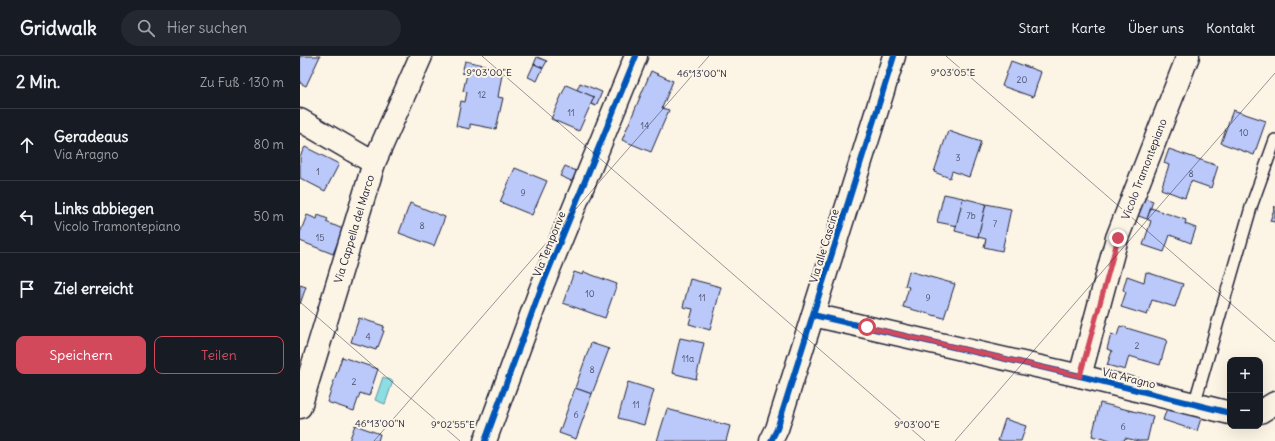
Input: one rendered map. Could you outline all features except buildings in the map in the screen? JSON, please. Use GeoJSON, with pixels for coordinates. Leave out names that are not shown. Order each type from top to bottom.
{"type":"FeatureCollection","features":[{"type":"Feature","properties":{"kind":"street","name":"Via Cappella del Marco"},"geometry":{"type":"LineString","coordinates":[[300,407],[304,376],[374,163],[422,56]]}},
{"type":"Feature","properties":{"kind":"street","name":"Via Temporive"},"geometry":{"type":"LineString","coordinates":[[485,441],[540,291],[636,56]]}},
{"type":"Feature","properties":{"kind":"street","name":"Vicolo Tramontepiano"},"geometry":{"type":"LineString","coordinates":[[1080,376],[1118,238],[1188,56]]}},
{"type":"Feature","properties":{"kind":"street","name":"Via alle Cascine"},"geometry":{"type":"LineString","coordinates":[[770,441],[777,429],[898,57]]}},
{"type":"Feature","properties":{"kind":"street"},"geometry":{"type":"LineString","coordinates":[[300,120],[374,163]]}},
{"type":"Feature","properties":{"kind":"street","name":"Via Aragno"},"geometry":{"type":"LineString","coordinates":[[813,315],[1080,376],[1227,412]]}},
{"type":"Feature","properties":{"kind":"street"},"geometry":{"type":"LineString","coordinates":[[1263,410],[1275,403]]}},
{"type":"Feature","properties":{"kind":"lane"},"geometry":{"type":"LineString","coordinates":[[1194,405],[1252,204],[1275,140]]}},
{"type":"Feature","properties":{"kind":"water"},"geometry":{"type":"Polygon","coordinates":[[[383,377],[393,381],[385,404],[375,400],[383,377]]]}},
{"type":"Feature","properties":{"kind":"cycle path"},"geometry":{"type":"LineString","coordinates":[[485,441],[540,291],[636,56]]}},
{"type":"Feature","properties":{"kind":"cycle path"},"geometry":{"type":"LineString","coordinates":[[771,441],[777,429],[894,56]]}},
{"type":"Feature","properties":{"kind":"cycle path"},"geometry":{"type":"LineString","coordinates":[[813,315],[1080,376],[1227,412]]}},
{"type":"Feature","properties":{"kind":"route"},"geometry":{"type":"LineString","coordinates":[[867,327],[1080,376],[1118,238]]}}]}
